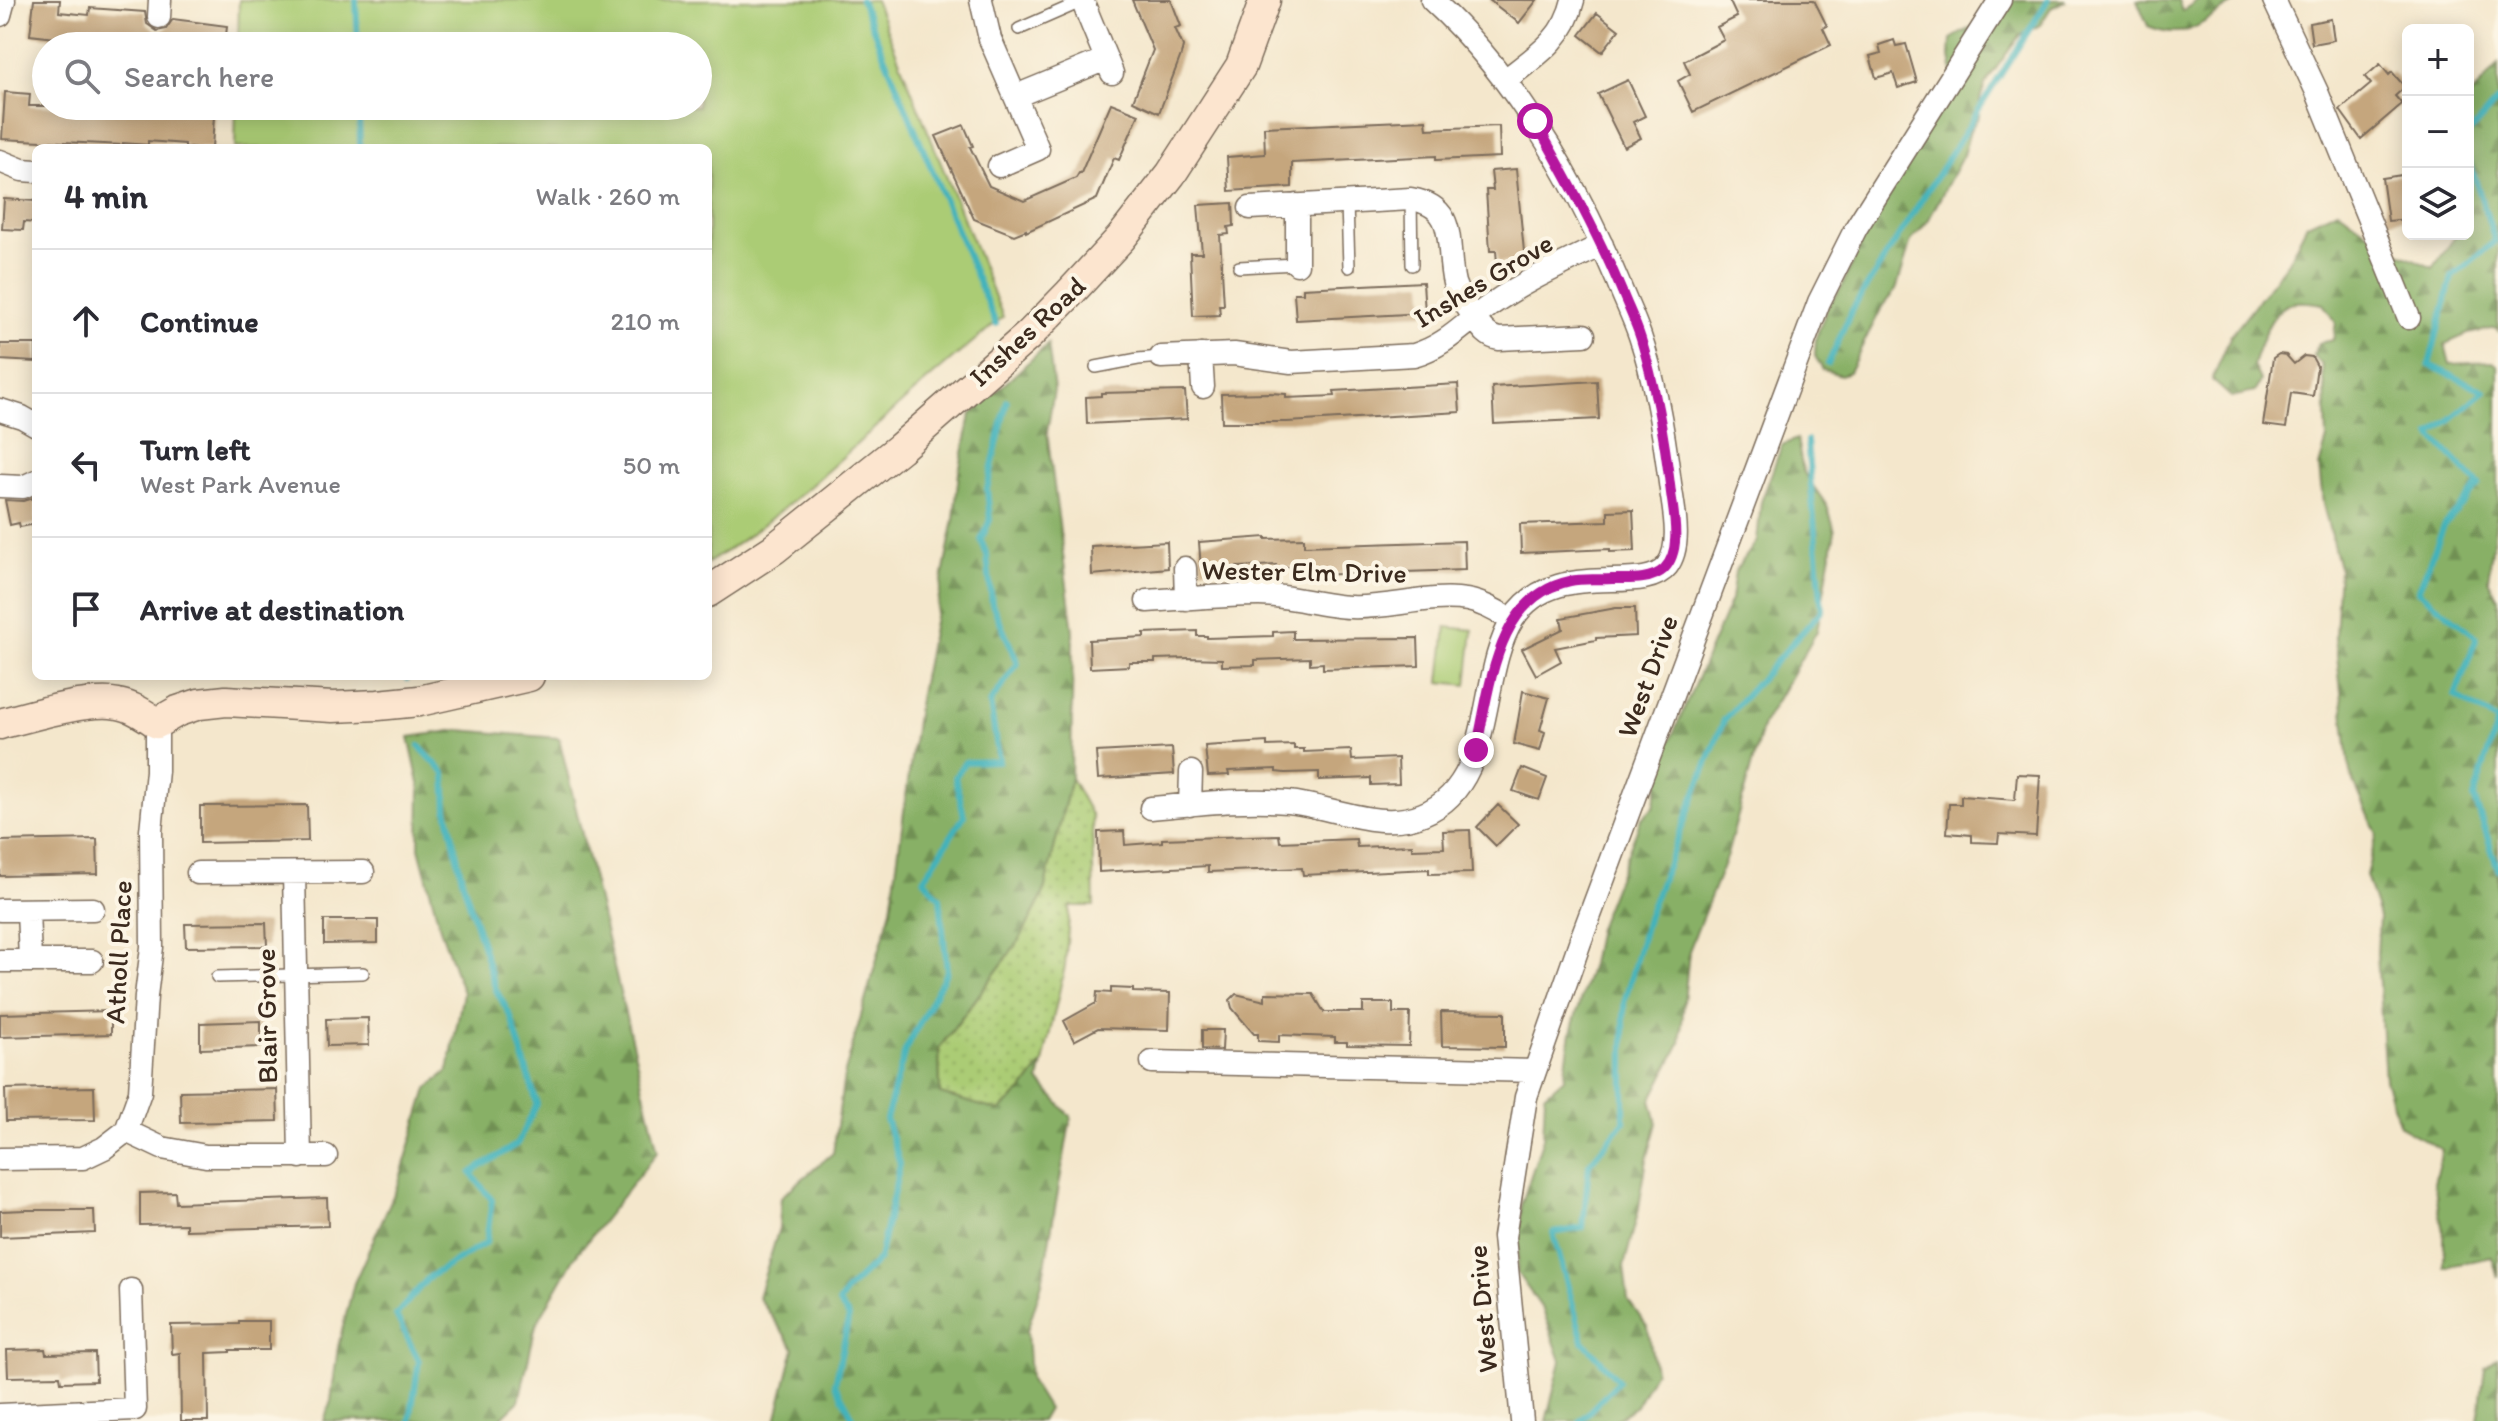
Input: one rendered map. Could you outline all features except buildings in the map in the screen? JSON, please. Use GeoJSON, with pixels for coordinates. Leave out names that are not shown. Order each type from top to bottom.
{"type":"FeatureCollection","features":[{"type":"Feature","properties":{"kind":"street"},"geometry":{"type":"LineString","coordinates":[[0,15],[4,0]]}},
{"type":"Feature","properties":{"kind":"street"},"geometry":{"type":"LineString","coordinates":[[981,0],[990,39],[1038,149],[999,166]]}},
{"type":"Feature","properties":{"kind":"street","name":"Inshes Road"},"geometry":{"type":"LineString","coordinates":[[712,589],[774,549],[900,448],[1029,335],[1069,294],[1121,238],[1171,174],[1241,66],[1265,0]]}},
{"type":"Feature","properties":{"kind":"street"},"geometry":{"type":"LineString","coordinates":[[1151,808],[1258,800],[1292,802],[1370,819],[1399,820],[1424,814],[1448,798],[1467,774],[1476,750],[1500,651],[1512,620],[1526,603],[1543,591],[1570,581],[1656,575],[1667,566],[1674,550],[1664,429],[1641,337],[1602,245],[1535,121],[1505,80],[1432,0]]}},
{"type":"Feature","properties":{"kind":"street"},"geometry":{"type":"LineString","coordinates":[[1505,80],[1558,36],[1570,15],[1573,0]]}},
{"type":"Feature","properties":{"kind":"street","name":"West Drive"},"geometry":{"type":"LineString","coordinates":[[1522,1421],[1504,1237],[1526,1097],[1580,942],[1819,302],[1856,228],[2000,0]]}},
{"type":"Feature","properties":{"kind":"street"},"geometry":{"type":"LineString","coordinates":[[2274,0],[2317,92],[2409,318]]}},
{"type":"Feature","properties":{"kind":"street"},"geometry":{"type":"LineString","coordinates":[[1016,96],[1109,66],[1082,1]]}},
{"type":"Feature","properties":{"kind":"street"},"geometry":{"type":"LineString","coordinates":[[0,161],[32,171]]}},
{"type":"Feature","properties":{"kind":"street"},"geometry":{"type":"LineString","coordinates":[[1250,208],[1411,199],[1427,202],[1445,219],[1455,287],[1474,318],[1491,337],[1584,335]]}},
{"type":"Feature","properties":{"kind":"street"},"geometry":{"type":"LineString","coordinates":[[1297,205],[1297,264]]}},
{"type":"Feature","properties":{"kind":"street","name":"Inshes Grove"},"geometry":{"type":"LineString","coordinates":[[1161,357],[1234,354],[1291,362],[1414,355],[1429,351],[1492,304],[1554,268],[1602,245]]}},
{"type":"Feature","properties":{"kind":"street"},"geometry":{"type":"LineString","coordinates":[[1201,355],[1203,387]]}},
{"type":"Feature","properties":{"kind":"street"},"geometry":{"type":"LineString","coordinates":[[0,410],[32,423]]}},
{"type":"Feature","properties":{"kind":"street"},"geometry":{"type":"LineString","coordinates":[[0,486],[23,487],[32,483]]}},
{"type":"Feature","properties":{"kind":"street","name":"Wester Elm Drive"},"geometry":{"type":"LineString","coordinates":[[1185,568],[1186,599]]}},
{"type":"Feature","properties":{"kind":"street","name":"Wester Elm Drive"},"geometry":{"type":"LineString","coordinates":[[1147,601],[1259,595],[1300,598],[1345,607],[1370,607],[1447,599],[1469,600],[1512,620]]}},
{"type":"Feature","properties":{"kind":"street"},"geometry":{"type":"LineString","coordinates":[[0,724],[40,713],[117,703],[157,723],[199,704],[226,701],[333,707],[378,705],[419,701],[511,680]]}},
{"type":"Feature","properties":{"kind":"street","name":"Atholl Place"},"geometry":{"type":"LineString","coordinates":[[126,1131],[140,1092],[152,947],[151,831],[157,771],[157,723]]}},
{"type":"Feature","properties":{"kind":"street"},"geometry":{"type":"LineString","coordinates":[[1190,805],[1191,772]]}},
{"type":"Feature","properties":{"kind":"street"},"geometry":{"type":"LineString","coordinates":[[198,873],[363,872]]}},
{"type":"Feature","properties":{"kind":"street","name":"Blair Grove"},"geometry":{"type":"LineString","coordinates":[[294,873],[300,1157]]}},
{"type":"Feature","properties":{"kind":"street"},"geometry":{"type":"LineString","coordinates":[[0,910],[93,909]]}},
{"type":"Feature","properties":{"kind":"street"},"geometry":{"type":"LineString","coordinates":[[28,910],[30,960]]}},
{"type":"Feature","properties":{"kind":"street"},"geometry":{"type":"LineString","coordinates":[[0,961],[92,961]]}},
{"type":"Feature","properties":{"kind":"street"},"geometry":{"type":"LineString","coordinates":[[1152,1062],[1535,1071]]}},
{"type":"Feature","properties":{"kind":"street"},"geometry":{"type":"LineString","coordinates":[[0,1159],[83,1158],[104,1148],[126,1131],[162,1148],[206,1156],[326,1156]]}},
{"type":"Feature","properties":{"kind":"street"},"geometry":{"type":"LineString","coordinates":[[0,1415],[57,1417],[135,1409],[131,1290]]}},
{"type":"Feature","properties":{"kind":"lane"},"geometry":{"type":"LineString","coordinates":[[1019,29],[1082,1]]}},
{"type":"Feature","properties":{"kind":"lane"},"geometry":{"type":"LineString","coordinates":[[1411,199],[1412,265]]}},
{"type":"Feature","properties":{"kind":"lane"},"geometry":{"type":"LineString","coordinates":[[1347,203],[1349,267]]}},
{"type":"Feature","properties":{"kind":"lane"},"geometry":{"type":"LineString","coordinates":[[1239,267],[1297,264]]}},
{"type":"Feature","properties":{"kind":"lane"},"geometry":{"type":"LineString","coordinates":[[1096,367],[1161,357]]}},
{"type":"Feature","properties":{"kind":"lane"},"geometry":{"type":"LineString","coordinates":[[217,977],[363,973]]}},
{"type":"Feature","properties":{"kind":"green space"},"geometry":{"type":"Polygon","coordinates":[[[239,0],[875,0],[1003,317],[789,504],[712,560],[712,144],[235,144],[236,120],[712,120],[712,32],[238,32],[239,0]]]}},
{"type":"Feature","properties":{"kind":"green space"},"geometry":{"type":"Polygon","coordinates":[[[2006,0],[2066,0],[2051,8],[2040,25],[2019,36],[1985,84],[1979,116],[1970,130],[1963,155],[1928,221],[1911,241],[1896,290],[1883,305],[1849,372],[1841,375],[1823,370],[1815,356],[1816,337],[1829,304],[1842,287],[1870,222],[1955,85],[1950,57],[1951,39],[1982,21],[2006,0]]]}},
{"type":"Feature","properties":{"kind":"green space"},"geometry":{"type":"Polygon","coordinates":[[[2137,0],[2178,0],[2182,11],[2198,0],[2241,0],[2197,26],[2176,32],[2148,26],[2137,0]]]}},
{"type":"Feature","properties":{"kind":"green space"},"geometry":{"type":"Polygon","coordinates":[[[2498,64],[2498,331],[2495,328],[2468,334],[2445,344],[2450,364],[2493,362],[2498,366],[2498,505],[2488,580],[2498,599],[2498,1278],[2492,1257],[2444,1267],[2444,1237],[2434,1183],[2442,1150],[2400,1126],[2385,1080],[2377,954],[2379,917],[2366,875],[2377,834],[2350,773],[2335,637],[2339,568],[2323,504],[2319,467],[2327,439],[2325,386],[2322,365],[2313,355],[2319,343],[2333,340],[2336,323],[2323,304],[2288,304],[2273,318],[2259,347],[2253,365],[2260,380],[2255,392],[2231,397],[2212,380],[2231,335],[2288,262],[2307,224],[2338,210],[2391,249],[2433,268],[2453,240],[2474,240],[2474,92],[2498,64]]]}},
{"type":"Feature","properties":{"kind":"green space"},"geometry":{"type":"Polygon","coordinates":[[[1048,344],[1054,390],[1047,432],[1073,631],[1071,778],[1043,895],[1019,941],[939,1048],[940,1094],[999,1111],[1023,1090],[1043,1063],[1039,1081],[1071,1117],[1042,1283],[1027,1331],[1030,1380],[1048,1409],[1041,1421],[776,1421],[794,1348],[758,1297],[779,1228],[781,1197],[833,1153],[844,1076],[891,909],[919,699],[971,415],[1048,344]]]}},
{"type":"Feature","properties":{"kind":"green space"},"geometry":{"type":"Polygon","coordinates":[[[1797,439],[1803,471],[1827,506],[1835,531],[1817,631],[1763,724],[1727,855],[1689,951],[1680,1043],[1651,1100],[1657,1123],[1624,1266],[1628,1300],[1648,1328],[1655,1371],[1636,1406],[1614,1421],[1546,1421],[1561,1361],[1543,1310],[1517,1273],[1522,1203],[1543,1138],[1545,1095],[1564,1078],[1571,1032],[1598,928],[1641,819],[1654,806],[1665,753],[1731,600],[1735,571],[1757,541],[1761,502],[1782,445],[1797,439]]]}},
{"type":"Feature","properties":{"kind":"green space"},"geometry":{"type":"Polygon","coordinates":[[[1446,627],[1473,630],[1467,685],[1440,682],[1446,627]]]}},
{"type":"Feature","properties":{"kind":"green space"},"geometry":{"type":"Polygon","coordinates":[[[458,730],[559,738],[658,1151],[574,1258],[536,1325],[519,1401],[498,1421],[324,1421],[331,1401],[338,1347],[354,1283],[398,1185],[427,1089],[448,1071],[463,993],[440,928],[419,848],[420,788],[409,737],[458,730]]]}},
{"type":"Feature","properties":{"kind":"green space"},"geometry":{"type":"Polygon","coordinates":[[[1071,778],[1092,816],[1094,906],[1070,906],[1065,966],[1043,1063],[1023,1090],[999,1111],[940,1094],[939,1049],[1019,941],[1043,895],[1071,778]]]}},
{"type":"Feature","properties":{"kind":"green space"},"geometry":{"type":"Polygon","coordinates":[[[2498,1358],[2498,1421],[2478,1421],[2485,1368],[2498,1358]]]}},
{"type":"Feature","properties":{"kind":"waterway"},"geometry":{"type":"LineString","coordinates":[[356,0],[357,32]]}},
{"type":"Feature","properties":{"kind":"waterway"},"geometry":{"type":"LineString","coordinates":[[861,0],[996,324]]}},
{"type":"Feature","properties":{"kind":"waterway"},"geometry":{"type":"LineString","coordinates":[[1828,364],[1852,310],[2048,0]]}},
{"type":"Feature","properties":{"kind":"waterway"},"geometry":{"type":"LineString","coordinates":[[2474,127],[2498,100]]}},
{"type":"Feature","properties":{"kind":"waterway"},"geometry":{"type":"LineString","coordinates":[[359,120],[360,144]]}},
{"type":"Feature","properties":{"kind":"waterway"},"geometry":{"type":"LineString","coordinates":[[2472,168],[2495,241],[2452,277],[2429,365],[2485,391],[2431,435],[2479,485],[2444,526],[2418,591],[2477,637],[2455,696],[2498,721],[2474,797],[2498,869]]}},
{"type":"Feature","properties":{"kind":"waterway"},"geometry":{"type":"LineString","coordinates":[[855,1421],[835,1384],[849,1317],[839,1303],[847,1290],[879,1259],[900,1164],[886,1119],[905,1051],[947,971],[940,898],[924,879],[964,816],[955,777],[965,762],[999,761],[990,703],[1018,663],[992,604],[987,555],[981,540],[990,520],[987,489],[1007,401]]}},
{"type":"Feature","properties":{"kind":"waterway"},"geometry":{"type":"LineString","coordinates":[[1580,1421],[1619,1381],[1583,1341],[1553,1233],[1583,1228],[1589,1164],[1624,1122],[1624,1003],[1648,915],[1724,720],[1822,610],[1807,441]]}},
{"type":"Feature","properties":{"kind":"waterway"},"geometry":{"type":"LineString","coordinates":[[410,1421],[419,1361],[396,1315],[429,1277],[486,1243],[492,1200],[471,1173],[517,1144],[537,1104],[511,1017],[496,990],[462,879],[447,809],[445,774],[419,746]]}},
{"type":"Feature","properties":{"kind":"route"},"geometry":{"type":"LineString","coordinates":[[1476,750],[1500,651],[1512,620],[1526,603],[1543,591],[1570,581],[1656,575],[1667,566],[1674,550],[1664,429],[1641,337],[1589,217],[1535,121]]}}]}
